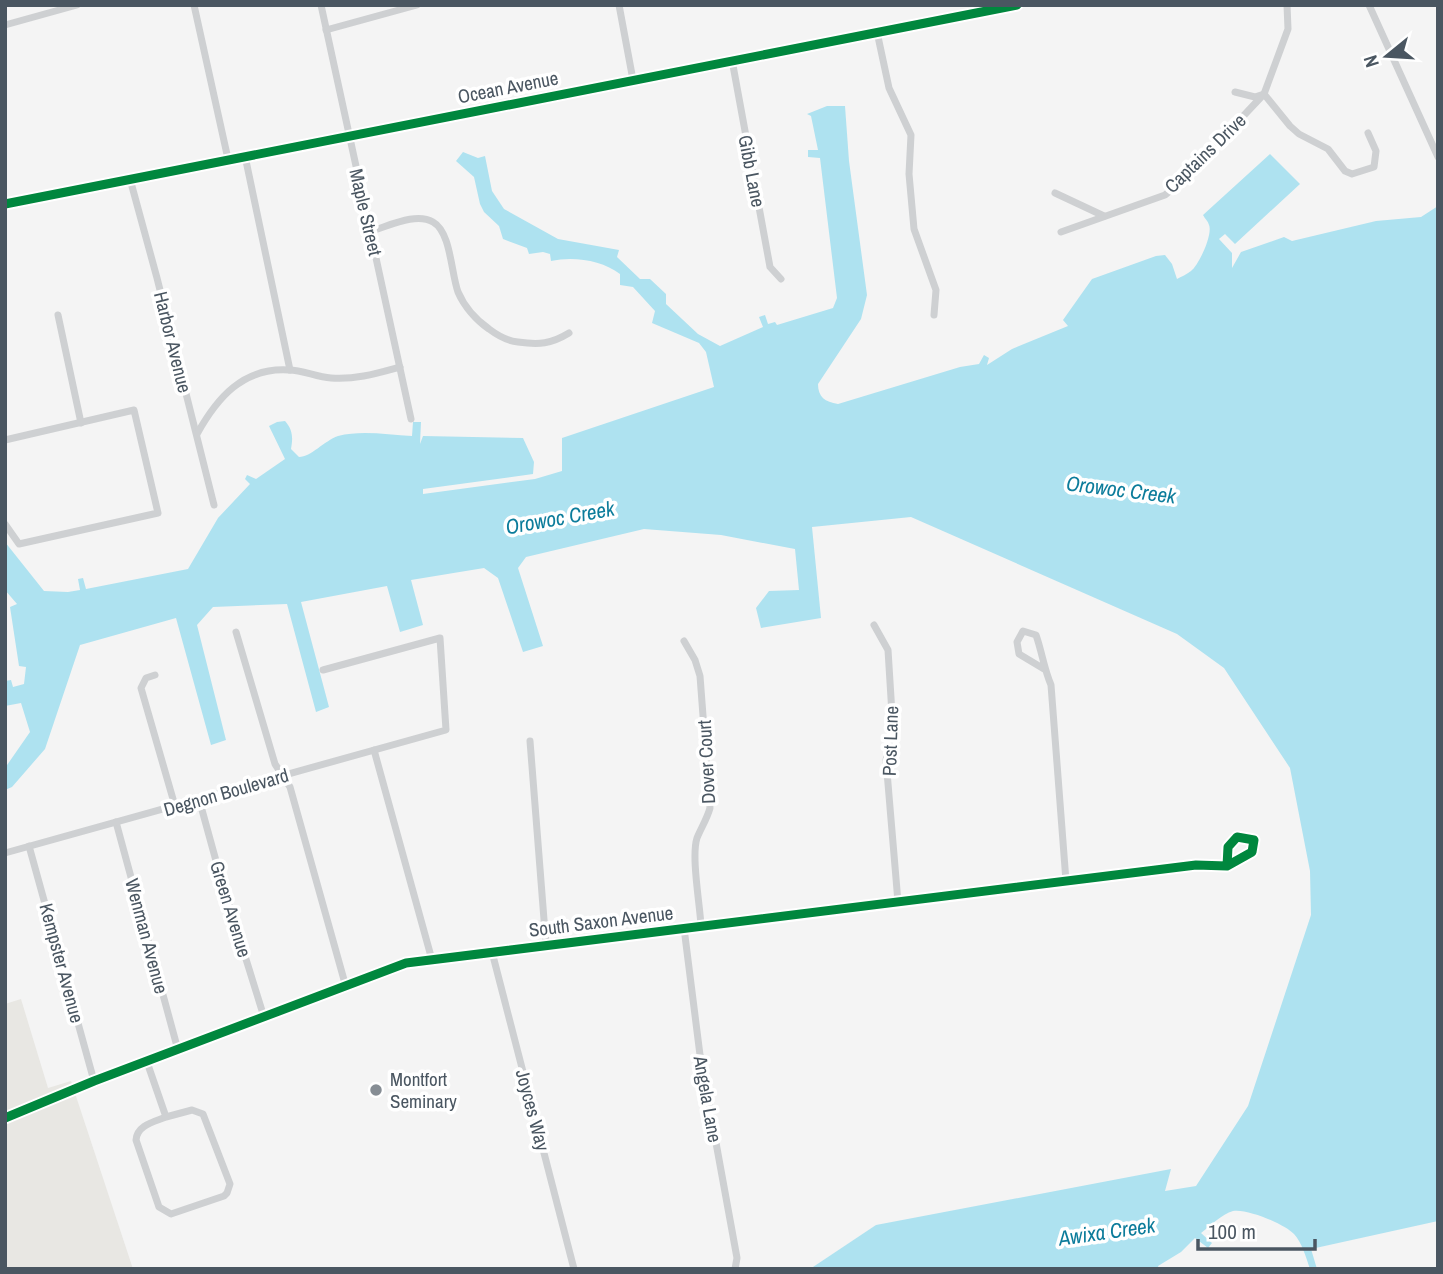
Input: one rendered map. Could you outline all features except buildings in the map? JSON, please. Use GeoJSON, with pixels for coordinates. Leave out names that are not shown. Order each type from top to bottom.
{"type":"FeatureCollection","features":[{"type":"Feature","properties":{"kind":"street"},"geometry":{"type":"LineString","coordinates":[[5,25],[77,5]]}},
{"type":"Feature","properties":{"kind":"street"},"geometry":{"type":"LineString","coordinates":[[194,5],[228,159]]}},
{"type":"Feature","properties":{"kind":"street","name":"Maple Street"},"geometry":{"type":"LineString","coordinates":[[321,5],[411,419]]}},
{"type":"Feature","properties":{"kind":"street"},"geometry":{"type":"LineString","coordinates":[[326,30],[416,5]]}},
{"type":"Feature","properties":{"kind":"street"},"geometry":{"type":"LineString","coordinates":[[619,5],[634,80]]}},
{"type":"Feature","properties":{"kind":"street","name":"Ocean Avenue"},"geometry":{"type":"LineString","coordinates":[[5,204],[1017,5]]}},
{"type":"Feature","properties":{"kind":"street","name":"Captains Drive"},"geometry":{"type":"LineString","coordinates":[[1061,232],[1165,195],[1174,188],[1264,94],[1288,29],[1287,5]]}},
{"type":"Feature","properties":{"kind":"street"},"geometry":{"type":"LineString","coordinates":[[1369,5],[1438,157]]}},
{"type":"Feature","properties":{"kind":"street"},"geometry":{"type":"LineString","coordinates":[[877,32],[889,88],[911,135],[909,174],[914,229],[936,290],[934,316]]}},
{"type":"Feature","properties":{"kind":"street","name":"Gibb Lane"},"geometry":{"type":"LineString","coordinates":[[732,61],[771,267],[781,279]]}},
{"type":"Feature","properties":{"kind":"street","name":"Captains Drive"},"geometry":{"type":"LineString","coordinates":[[1235,92],[1255,97],[1264,94]]}},
{"type":"Feature","properties":{"kind":"street"},"geometry":{"type":"LineString","coordinates":[[1264,94],[1290,126],[1299,134],[1328,149],[1345,171],[1352,174],[1374,167],[1376,151],[1368,133]]}},
{"type":"Feature","properties":{"kind":"street"},"geometry":{"type":"LineString","coordinates":[[245,156],[290,370]]}},
{"type":"Feature","properties":{"kind":"street","name":"Harbor Avenue"},"geometry":{"type":"LineString","coordinates":[[130,179],[214,505]]}},
{"type":"Feature","properties":{"kind":"street"},"geometry":{"type":"LineString","coordinates":[[1055,193],[1104,216]]}},
{"type":"Feature","properties":{"kind":"street"},"geometry":{"type":"LineString","coordinates":[[371,231],[424,218],[437,224],[448,247],[458,292],[481,323],[496,335],[514,342],[555,342],[569,332]]}},
{"type":"Feature","properties":{"kind":"street"},"geometry":{"type":"LineString","coordinates":[[58,314],[81,423]]}},
{"type":"Feature","properties":{"kind":"street"},"geometry":{"type":"LineString","coordinates":[[196,434],[220,397],[241,381],[268,371],[290,370],[332,379],[354,378],[400,367]]}},
{"type":"Feature","properties":{"kind":"street"},"geometry":{"type":"LineString","coordinates":[[5,440],[134,410],[158,513],[19,544],[5,524]]}},
{"type":"Feature","properties":{"kind":"street","name":"Post Lane"},"geometry":{"type":"LineString","coordinates":[[874,625],[888,650],[893,730],[886,760],[898,902]]}},
{"type":"Feature","properties":{"kind":"street"},"geometry":{"type":"LineString","coordinates":[[1044,669],[1019,654],[1017,642],[1023,631],[1036,635],[1044,669],[1051,685],[1066,881]]}},
{"type":"Feature","properties":{"kind":"street"},"geometry":{"type":"LineString","coordinates":[[236,632],[275,764],[290,787],[346,987]]}},
{"type":"Feature","properties":{"kind":"street","name":"Degnon Boulevard"},"geometry":{"type":"LineString","coordinates":[[5,853],[446,730],[440,638],[323,670]]}},
{"type":"Feature","properties":{"kind":"street","name":"Dover Court"},"geometry":{"type":"LineString","coordinates":[[684,641],[695,660],[700,676],[710,808],[697,838],[701,926]]}},
{"type":"Feature","properties":{"kind":"street"},"geometry":{"type":"LineString","coordinates":[[155,675],[146,678],[141,688],[175,806]]}},
{"type":"Feature","properties":{"kind":"street"},"geometry":{"type":"LineString","coordinates":[[530,741],[546,945]]}},
{"type":"Feature","properties":{"kind":"street"},"geometry":{"type":"LineString","coordinates":[[374,750],[432,960]]}},
{"type":"Feature","properties":{"kind":"street","name":"Green Avenue"},"geometry":{"type":"LineString","coordinates":[[200,799],[221,879],[264,1017]]}},
{"type":"Feature","properties":{"kind":"street","name":"Wenman Avenue"},"geometry":{"type":"LineString","coordinates":[[116,822],[178,1050]]}},
{"type":"Feature","properties":{"kind":"street"},"geometry":{"type":"LineString","coordinates":[[1237,837],[1254,840],[1252,852],[1227,866],[1228,847],[1237,837]]}},
{"type":"Feature","properties":{"kind":"street","name":"Kempster Avenue"},"geometry":{"type":"LineString","coordinates":[[29,846],[94,1081]]}},
{"type":"Feature","properties":{"kind":"street","name":"South Saxon Avenue"},"geometry":{"type":"LineString","coordinates":[[5,1118],[94,1081],[406,963],[1196,864],[1227,866]]}},
{"type":"Feature","properties":{"kind":"street","name":"Angela Lane"},"geometry":{"type":"LineString","coordinates":[[684,928],[700,1055],[737,1258],[735,1269]]}},
{"type":"Feature","properties":{"kind":"street","name":"Joyces Way"},"geometry":{"type":"LineString","coordinates":[[492,951],[574,1269]]}},
{"type":"Feature","properties":{"kind":"street"},"geometry":{"type":"LineString","coordinates":[[147,1062],[166,1117]]}},
{"type":"Feature","properties":{"kind":"street"},"geometry":{"type":"LineString","coordinates":[[192,1110],[203,1114],[229,1179],[227,1193],[175,1214],[162,1210],[136,1134],[143,1126],[166,1117],[192,1110]]}},
{"type":"Feature","properties":{"kind":"shaded area"},"geometry":{"type":"Polygon","coordinates":[[[21,999],[48,1088],[71,1081],[133,1269],[5,1269],[5,1004],[21,999]]]}},
{"type":"Feature","properties":{"kind":"water"},"geometry":{"type":"Polygon","coordinates":[[[827,106],[845,106],[849,161],[867,295],[861,319],[818,384],[823,398],[838,404],[960,367],[979,364],[984,355],[989,358],[987,365],[1012,349],[1068,326],[1063,320],[1092,279],[1165,255],[1172,264],[1177,279],[1186,274],[1198,263],[1207,242],[1210,229],[1203,215],[1270,154],[1300,184],[1235,244],[1225,234],[1219,239],[1232,253],[1232,268],[1241,252],[1284,237],[1292,241],[1376,221],[1421,217],[1438,206],[1438,1221],[1311,1249],[1317,1269],[1310,1269],[1304,1250],[1289,1230],[1265,1218],[1233,1211],[1216,1220],[1201,1233],[1212,1243],[1208,1248],[1195,1238],[1181,1252],[1158,1266],[1159,1269],[810,1269],[876,1225],[1171,1169],[1165,1191],[1196,1186],[1248,1106],[1311,915],[1310,871],[1290,768],[1224,668],[1177,634],[911,517],[812,527],[821,618],[761,628],[756,608],[769,591],[799,590],[795,549],[721,535],[644,529],[526,557],[518,568],[543,646],[523,652],[498,578],[484,568],[411,580],[423,625],[400,632],[387,586],[301,602],[329,707],[316,712],[287,604],[213,607],[197,625],[226,740],[211,745],[176,618],[80,645],[45,749],[12,787],[5,790],[5,768],[30,732],[21,703],[5,706],[5,681],[11,680],[13,687],[24,684],[26,667],[19,666],[10,607],[17,604],[5,590],[5,542],[44,591],[80,590],[78,579],[83,578],[86,589],[188,569],[218,518],[250,484],[245,479],[247,475],[256,479],[285,459],[269,426],[277,422],[285,421],[288,424],[292,434],[291,449],[299,457],[333,438],[347,434],[412,436],[413,422],[421,422],[420,444],[423,436],[523,438],[534,462],[533,474],[423,489],[423,494],[535,479],[562,471],[562,438],[714,387],[706,352],[699,343],[652,323],[655,311],[633,287],[620,285],[620,274],[613,269],[587,260],[551,261],[550,254],[529,254],[527,248],[503,239],[499,226],[484,212],[480,204],[474,177],[456,161],[463,152],[478,158],[485,156],[492,191],[504,209],[558,239],[619,250],[617,257],[640,279],[650,279],[666,294],[666,304],[698,334],[720,346],[763,327],[759,317],[765,315],[768,324],[775,322],[777,325],[833,308],[837,298],[820,158],[808,157],[808,150],[818,150],[811,116],[807,114],[827,106]]]}},
{"type":"Feature","properties":{"kind":"cycle path"},"geometry":{"type":"LineString","coordinates":[[5,204],[1017,5]]}},
{"type":"Feature","properties":{"kind":"cycle path"},"geometry":{"type":"LineString","coordinates":[[5,1118],[94,1081],[406,963],[1196,865],[1227,866],[1252,852],[1254,840],[1237,837],[1228,847],[1227,866]]}},
{"type":"Feature","properties":{"kind":"place","name":"Montfort Seminary"},"geometry":{"type":"Point","coordinates":[376,1090]}},
{"type":"Feature","properties":{"kind":"water label","name":"Orowoc Creek"},"geometry":{"type":"Point","coordinates":[1121,490]}},
{"type":"Feature","properties":{"kind":"water label","name":"Orowoc Creek"},"geometry":{"type":"Point","coordinates":[560,518]}},
{"type":"Feature","properties":{"kind":"water label","name":"Awixa Creek"},"geometry":{"type":"Point","coordinates":[1107,1232]}}]}
